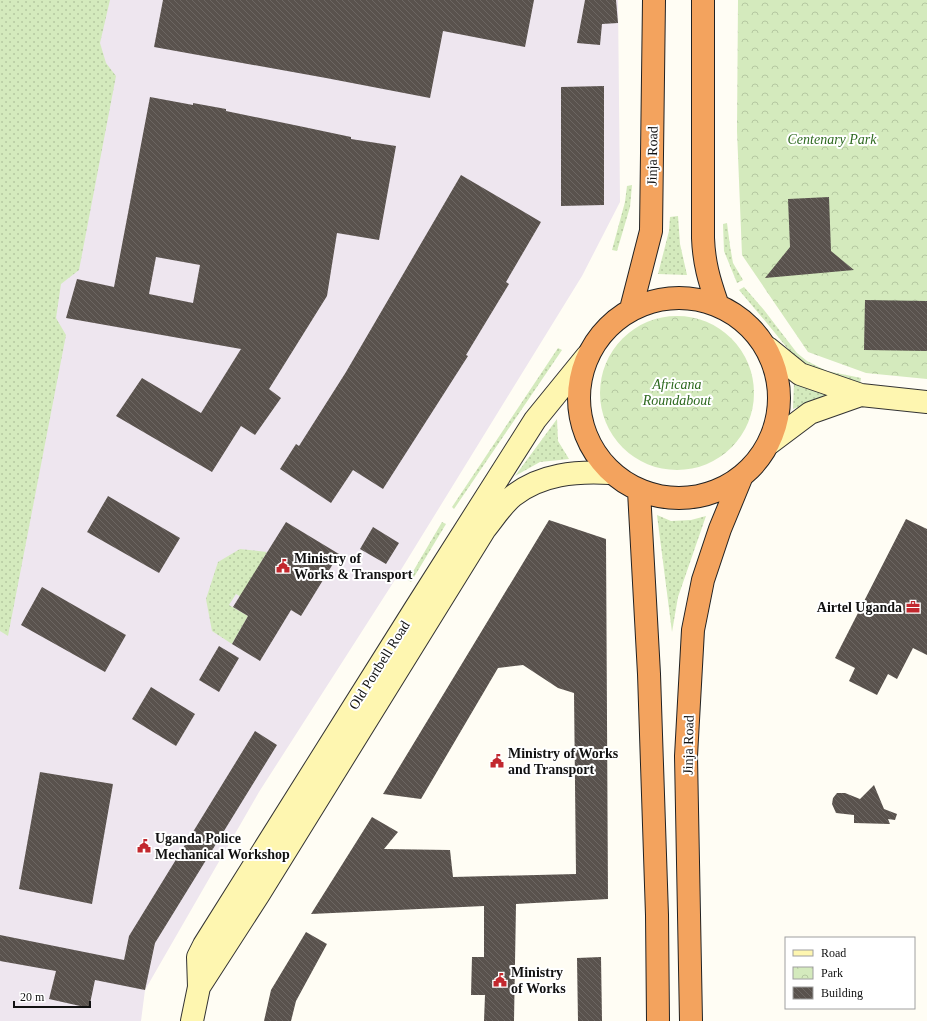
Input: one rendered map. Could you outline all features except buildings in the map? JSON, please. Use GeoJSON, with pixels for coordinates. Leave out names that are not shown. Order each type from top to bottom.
{"type":"FeatureCollection","features":[{"type":"Feature","properties":{"kind":"highway","name":"Jinja Road"},"geometry":{"type":"LineString","coordinates":[[631,309],[651,231],[654,0]]}},
{"type":"Feature","properties":{"kind":"highway"},"geometry":{"type":"LineString","coordinates":[[702,0],[704,260],[708,278],[717,304]]}},
{"type":"Feature","properties":{"kind":"highway"},"geometry":{"type":"LineString","coordinates":[[688,297],[717,304],[746,321],[768,348],[779,379],[780,412],[770,443],[741,478],[710,495],[674,499],[639,491],[610,473],[591,448],[580,418],[579,387],[588,356],[606,329],[631,309],[659,299],[688,297]]}},
{"type":"Feature","properties":{"kind":"highway","name":"Jinja Road"},"geometry":{"type":"LineString","coordinates":[[691,1021],[686,756],[693,630],[703,580],[720,529],[741,478]]}},
{"type":"Feature","properties":{"kind":"highway"},"geometry":{"type":"LineString","coordinates":[[639,491],[649,674],[657,914],[658,1021]]}},
{"type":"Feature","properties":{"kind":"main road"},"geometry":{"type":"LineString","coordinates":[[768,348],[800,374],[860,395],[927,402]]}},
{"type":"Feature","properties":{"kind":"main road","name":"Old Portbell Road"},"geometry":{"type":"LineString","coordinates":[[192,1021],[199,987],[198,957],[204,945],[414,609],[535,420],[588,356]]}},
{"type":"Feature","properties":{"kind":"main road"},"geometry":{"type":"LineString","coordinates":[[770,443],[810,413],[860,395]]}},
{"type":"Feature","properties":{"kind":"main road","name":"Old Portbell Road"},"geometry":{"type":"LineString","coordinates":[[199,987],[263,888],[485,529],[513,496],[539,480],[587,471],[610,473]]}},
{"type":"Feature","properties":{"kind":"shaded area"},"geometry":{"type":"Polygon","coordinates":[[[52,0],[618,0],[620,202],[582,276],[391,586],[259,792],[145,990],[141,1021],[0,1021],[0,358],[52,0]]]}},
{"type":"Feature","properties":{"kind":"green space"},"geometry":{"type":"Polygon","coordinates":[[[0,0],[110,0],[100,43],[106,63],[116,76],[79,270],[61,284],[56,318],[66,335],[8,636],[0,631],[0,0]]]}},
{"type":"Feature","properties":{"kind":"green space","name":"Centenary Park"},"geometry":{"type":"Polygon","coordinates":[[[738,0],[927,0],[927,379],[866,373],[808,352],[742,255],[737,131],[738,0]]]}},
{"type":"Feature","properties":{"kind":"green space"},"geometry":{"type":"Polygon","coordinates":[[[632,185],[630,207],[617,251],[612,250],[625,202],[627,186],[632,185]]]}},
{"type":"Feature","properties":{"kind":"green space"},"geometry":{"type":"Polygon","coordinates":[[[678,216],[680,244],[687,275],[658,274],[669,231],[670,217],[678,216]]]}},
{"type":"Feature","properties":{"kind":"green space"},"geometry":{"type":"Polygon","coordinates":[[[727,223],[733,263],[743,280],[737,283],[724,251],[723,224],[727,223]]]}},
{"type":"Feature","properties":{"kind":"green space"},"geometry":{"type":"Polygon","coordinates":[[[744,287],[797,353],[807,361],[827,371],[861,378],[860,384],[824,376],[797,360],[739,290],[744,287]]]}},
{"type":"Feature","properties":{"kind":"green space","name":"Africana Roundabout"},"geometry":{"type":"Polygon","coordinates":[[[677,316],[692,318],[713,325],[720,329],[736,344],[741,350],[748,364],[754,393],[752,408],[745,429],[741,436],[726,452],[720,457],[706,464],[677,470],[662,468],[641,461],[634,457],[618,442],[613,436],[606,422],[600,393],[602,378],[609,357],[613,350],[628,334],[634,329],[648,322],[677,316]]]}},
{"type":"Feature","properties":{"kind":"green space"},"geometry":{"type":"Polygon","coordinates":[[[558,348],[562,350],[454,509],[452,507],[558,348]]]}},
{"type":"Feature","properties":{"kind":"green space"},"geometry":{"type":"Polygon","coordinates":[[[794,383],[833,394],[793,409],[794,383]]]}},
{"type":"Feature","properties":{"kind":"green space"},"geometry":{"type":"Polygon","coordinates":[[[557,419],[558,441],[569,459],[540,462],[515,476],[557,419]]]}},
{"type":"Feature","properties":{"kind":"green space"},"geometry":{"type":"Polygon","coordinates":[[[657,515],[671,521],[691,520],[706,516],[678,597],[672,632],[657,515]]]}},
{"type":"Feature","properties":{"kind":"green space"},"geometry":{"type":"Polygon","coordinates":[[[442,522],[446,524],[411,582],[408,580],[442,522]]]}},
{"type":"Feature","properties":{"kind":"green space"},"geometry":{"type":"Polygon","coordinates":[[[240,549],[267,552],[255,573],[252,603],[236,594],[229,605],[248,616],[232,644],[212,631],[206,599],[218,562],[240,549]]]}},
{"type":"Feature","properties":{"kind":"place","name":"Ministry of Works & Transport"},"geometry":{"type":"Point","coordinates":[283,566]}},
{"type":"Feature","properties":{"kind":"place","name":"Airtel Uganda"},"geometry":{"type":"Point","coordinates":[913,607]}},
{"type":"Feature","properties":{"kind":"place","name":"Ministry of Works and Transport"},"geometry":{"type":"Point","coordinates":[497,761]}},
{"type":"Feature","properties":{"kind":"place","name":"Uganda Police Mechanical Workshop"},"geometry":{"type":"Point","coordinates":[144,846]}},
{"type":"Feature","properties":{"kind":"place","name":"Ministry of Works"},"geometry":{"type":"Point","coordinates":[500,980]}}]}
